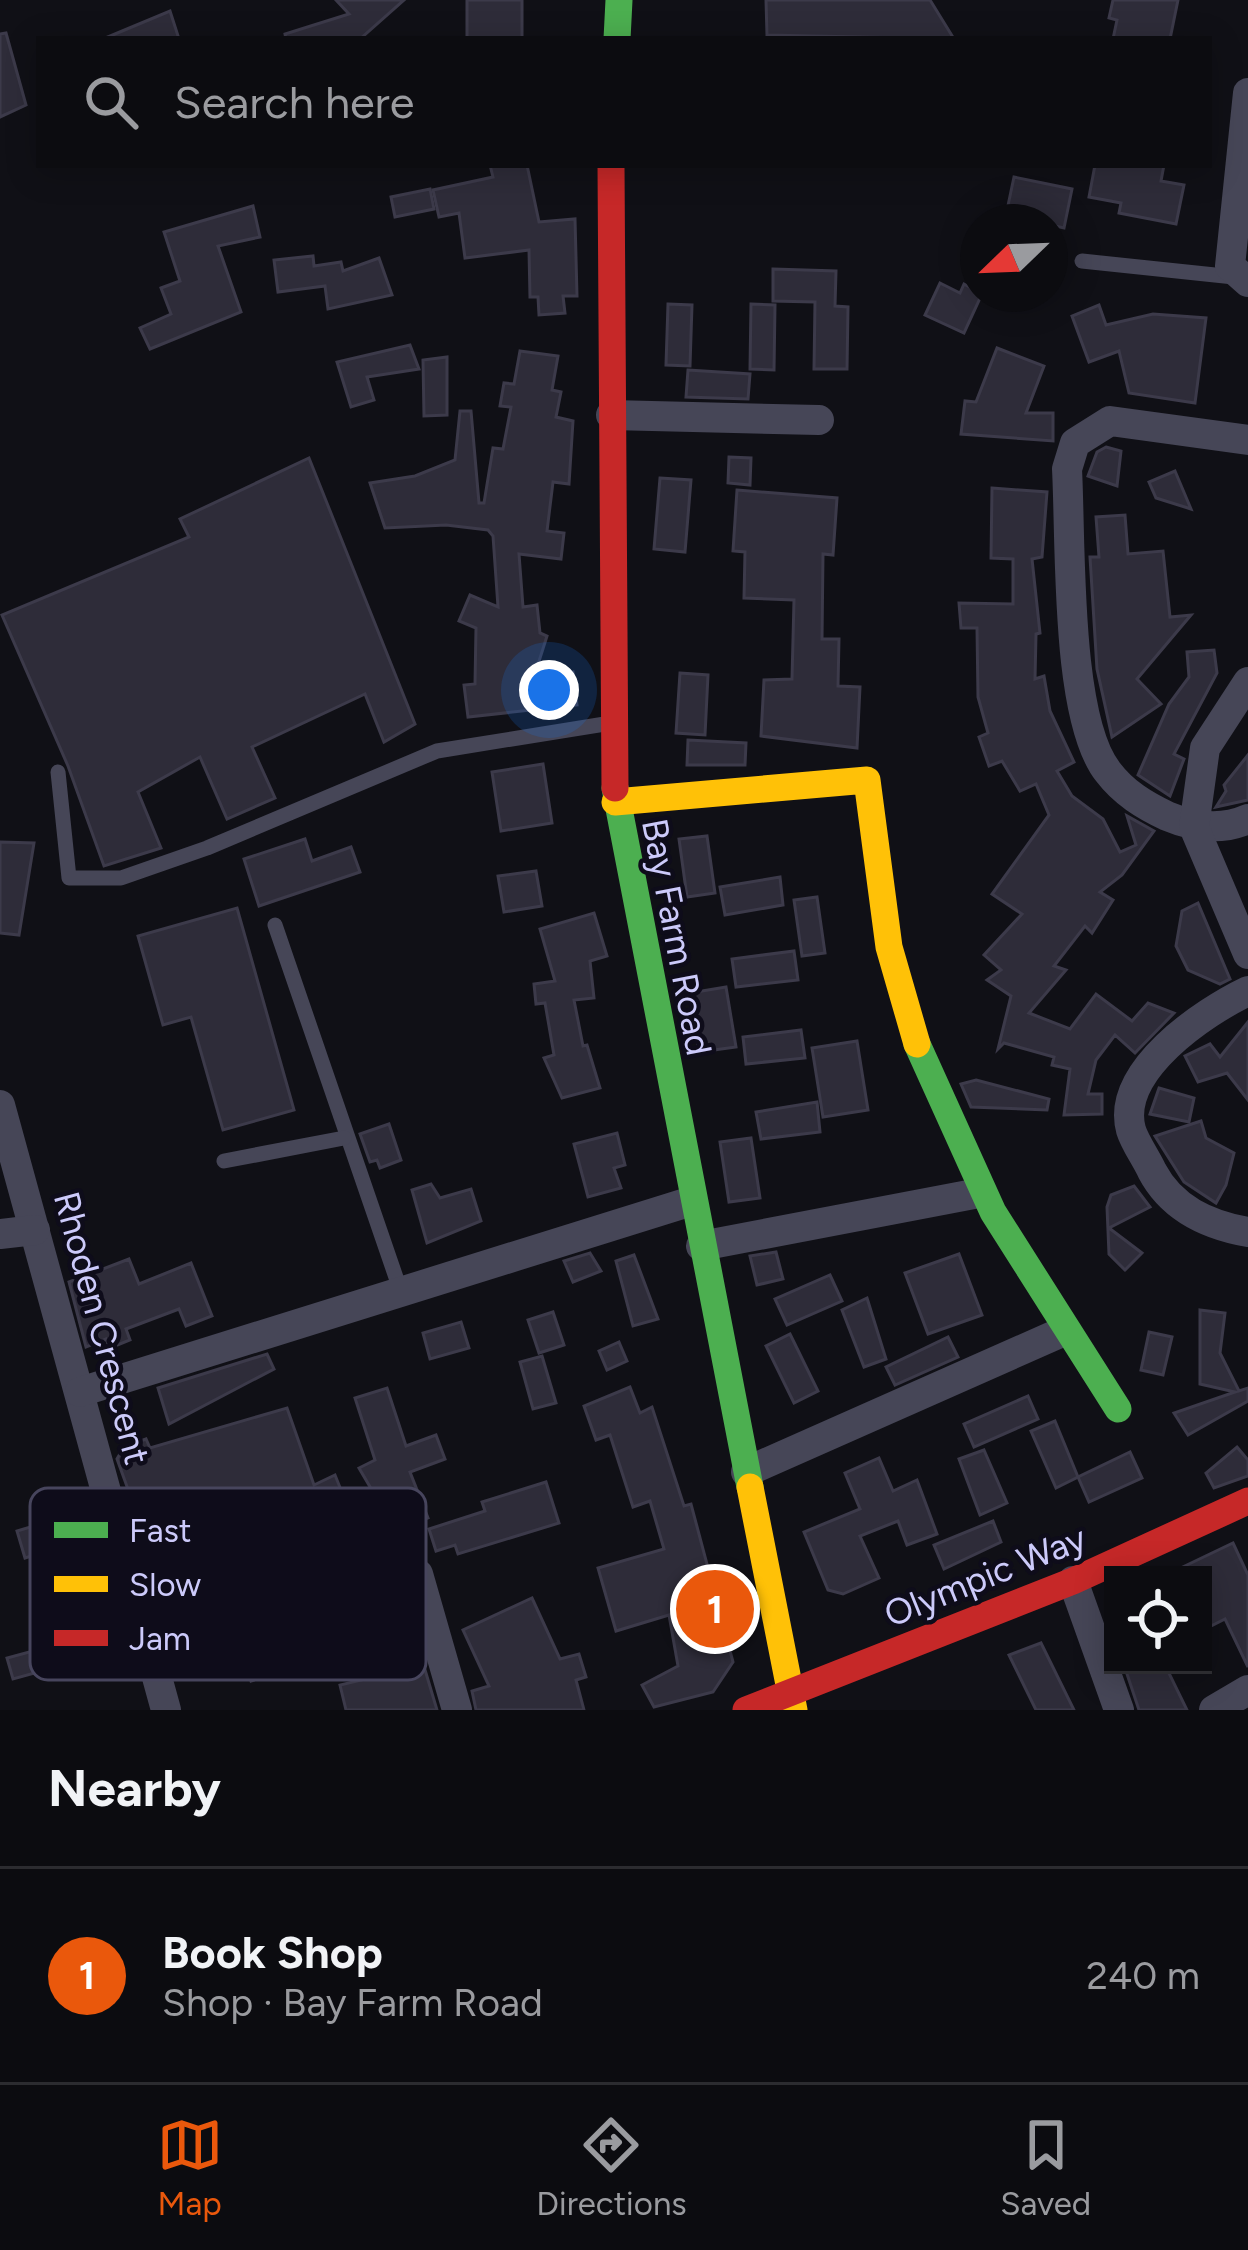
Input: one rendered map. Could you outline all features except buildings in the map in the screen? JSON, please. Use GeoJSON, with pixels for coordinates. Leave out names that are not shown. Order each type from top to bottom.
{"type":"FeatureCollection","features":[{"type":"Feature","properties":{"kind":"street"},"geometry":{"type":"LineString","coordinates":[[617,36],[619,0]]}},
{"type":"Feature","properties":{"kind":"street"},"geometry":{"type":"LineString","coordinates":[[1243,280],[1230,266],[1248,93]]}},
{"type":"Feature","properties":{"kind":"street","name":"Bay Farm Road"},"geometry":{"type":"LineString","coordinates":[[611,168],[615,802],[792,1702]]}},
{"type":"Feature","properties":{"kind":"street"},"geometry":{"type":"LineString","coordinates":[[611,415],[819,420]]}},
{"type":"Feature","properties":{"kind":"street"},"geometry":{"type":"LineString","coordinates":[[1248,440],[1110,422],[1075,443],[1067,469],[1076,646],[1088,730],[1106,770],[1141,804],[1193,827],[1248,819]]}},
{"type":"Feature","properties":{"kind":"street"},"geometry":{"type":"LineString","coordinates":[[1248,682],[1205,748],[1193,827],[1248,954]]}},
{"type":"Feature","properties":{"kind":"street"},"geometry":{"type":"LineString","coordinates":[[615,802],[867,780],[900,994],[979,1193],[1062,1332],[1118,1409]]}},
{"type":"Feature","properties":{"kind":"street"},"geometry":{"type":"LineString","coordinates":[[1248,991],[1163,1046],[1135,1089],[1130,1127],[1160,1186],[1206,1225],[1248,1232]]}},
{"type":"Feature","properties":{"kind":"street","name":"Rhoden Crescent"},"geometry":{"type":"LineString","coordinates":[[0,1105],[106,1488]]}},
{"type":"Feature","properties":{"kind":"street"},"geometry":{"type":"LineString","coordinates":[[701,1246],[979,1193]]}},
{"type":"Feature","properties":{"kind":"street"},"geometry":{"type":"LineString","coordinates":[[80,1392],[692,1201]]}},
{"type":"Feature","properties":{"kind":"street"},"geometry":{"type":"LineString","coordinates":[[0,1234],[34,1230]]}},
{"type":"Feature","properties":{"kind":"street"},"geometry":{"type":"LineString","coordinates":[[746,1472],[1062,1332]]}},
{"type":"Feature","properties":{"kind":"street","name":"Olympic Way"},"geometry":{"type":"LineString","coordinates":[[746,1710],[792,1702],[1248,1501]]}},
{"type":"Feature","properties":{"kind":"street"},"geometry":{"type":"LineString","coordinates":[[1073,1581],[1119,1710]]}},
{"type":"Feature","properties":{"kind":"street"},"geometry":{"type":"LineString","coordinates":[[426,1602],[457,1710]]}},
{"type":"Feature","properties":{"kind":"street","name":"Rhoden Crescent"},"geometry":{"type":"LineString","coordinates":[[158,1680],[166,1710]]}},
{"type":"Feature","properties":{"kind":"street"},"geometry":{"type":"LineString","coordinates":[[1214,1710],[1248,1690]]}},
{"type":"Feature","properties":{"kind":"lane"},"geometry":{"type":"LineString","coordinates":[[1082,261],[1243,280]]}},
{"type":"Feature","properties":{"kind":"lane"},"geometry":{"type":"LineString","coordinates":[[58,772],[69,878],[80,882],[121,878],[207,848],[437,751],[614,723]]}},
{"type":"Feature","properties":{"kind":"lane"},"geometry":{"type":"LineString","coordinates":[[275,925],[344,1138],[401,1292]]}},
{"type":"Feature","properties":{"kind":"lane"},"geometry":{"type":"LineString","coordinates":[[224,1161],[344,1138]]}},
{"type":"Feature","properties":{"kind":"traffic: fast"},"geometry":{"type":"LineString","coordinates":[[617,36],[619,0]]}},
{"type":"Feature","properties":{"kind":"traffic: fast"},"geometry":{"type":"LineString","coordinates":[[615,788],[750,1487]]}},
{"type":"Feature","properties":{"kind":"traffic: fast"},"geometry":{"type":"LineString","coordinates":[[917,1044],[993,1212],[1118,1409]]}},
{"type":"Feature","properties":{"kind":"traffic: slow"},"geometry":{"type":"LineString","coordinates":[[615,802],[867,780],[889,947],[917,1044]]}},
{"type":"Feature","properties":{"kind":"traffic: slow"},"geometry":{"type":"LineString","coordinates":[[750,1487],[794,1710]]}},
{"type":"Feature","properties":{"kind":"traffic: jam"},"geometry":{"type":"LineString","coordinates":[[611,168],[615,788]]}},
{"type":"Feature","properties":{"kind":"traffic: jam"},"geometry":{"type":"LineString","coordinates":[[746,1710],[1073,1581],[1248,1501]]}},
{"type":"Feature","properties":{"kind":"place","name":"Book Shop"},"geometry":{"type":"Point","coordinates":[715,1609]}}]}
